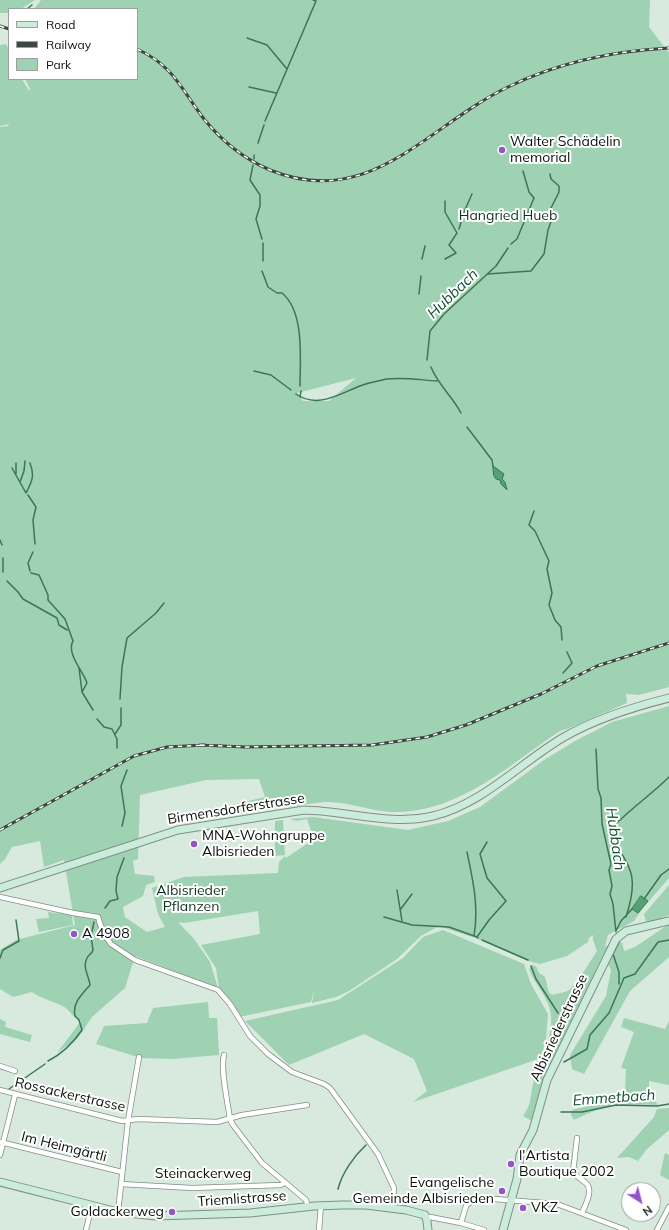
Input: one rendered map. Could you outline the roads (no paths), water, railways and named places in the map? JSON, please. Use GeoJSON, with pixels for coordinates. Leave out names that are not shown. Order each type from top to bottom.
{"type":"FeatureCollection","features":[{"type":"Feature","properties":{"kind":"main road","name":"Birmensdorferstrasse"},"geometry":{"type":"LineString","coordinates":[[0,888],[162,834],[190,827],[304,810],[337,812],[388,820],[410,820],[434,816],[474,799],[544,750],[585,726],[634,707],[669,698]]}},
{"type":"Feature","properties":{"kind":"main road","name":"Albisriederstrasse"},"geometry":{"type":"LineString","coordinates":[[503,1230],[517,1179],[520,1155],[533,1130],[551,1070],[616,939],[626,931],[669,921]]}},
{"type":"Feature","properties":{"kind":"main road","name":"Triemlistrasse"},"geometry":{"type":"LineString","coordinates":[[0,1182],[118,1212],[156,1216],[250,1213],[321,1205],[366,1205],[416,1211],[425,1215],[427,1218]]}},
{"type":"Feature","properties":{"kind":"main road"},"geometry":{"type":"LineString","coordinates":[[427,1218],[428,1230]]}},
{"type":"Feature","properties":{"kind":"street"},"geometry":{"type":"LineString","coordinates":[[0,897],[98,917],[107,940],[122,952],[144,963],[218,990],[230,1004],[250,1036],[268,1054],[292,1072],[324,1084],[335,1094],[378,1154],[394,1188],[392,1208]]}},
{"type":"Feature","properties":{"kind":"street"},"geometry":{"type":"LineString","coordinates":[[224,1055],[222,1059],[230,1119],[262,1163],[306,1200],[308,1206]]}},
{"type":"Feature","properties":{"kind":"street"},"geometry":{"type":"LineString","coordinates":[[118,1212],[128,1121],[139,1057]]}},
{"type":"Feature","properties":{"kind":"street"},"geometry":{"type":"LineString","coordinates":[[0,1066],[15,1071]]}},
{"type":"Feature","properties":{"kind":"street","name":"Rossackerstrasse"},"geometry":{"type":"LineString","coordinates":[[0,1090],[122,1121],[138,1118],[217,1122],[242,1115],[307,1105]]}},
{"type":"Feature","properties":{"kind":"street"},"geometry":{"type":"LineString","coordinates":[[0,1155],[2,1142],[15,1095]]}},
{"type":"Feature","properties":{"kind":"street"},"geometry":{"type":"LineString","coordinates":[[577,1138],[573,1172],[587,1184],[590,1190],[582,1213]]}},
{"type":"Feature","properties":{"kind":"street","name":"Im Heimgärtli"},"geometry":{"type":"LineString","coordinates":[[2,1142],[122,1172]]}},
{"type":"Feature","properties":{"kind":"street","name":"Steinackerweg"},"geometry":{"type":"LineString","coordinates":[[121,1184],[192,1188],[281,1185],[284,1183]]}},
{"type":"Feature","properties":{"kind":"street"},"geometry":{"type":"LineString","coordinates":[[461,1223],[466,1206],[477,1199],[557,1204],[626,1230]]}},
{"type":"Feature","properties":{"kind":"street"},"geometry":{"type":"LineString","coordinates":[[86,1230],[92,1205]]}},
{"type":"Feature","properties":{"kind":"street"},"geometry":{"type":"LineString","coordinates":[[319,1230],[321,1205]]}},
{"type":"Feature","properties":{"kind":"street"},"geometry":{"type":"LineString","coordinates":[[657,1230],[669,1207]]}},
{"type":"Feature","properties":{"kind":"street","name":"Triemlistrasse"},"geometry":{"type":"LineString","coordinates":[[427,1218],[461,1223],[484,1230]]}},
{"type":"Feature","properties":{"kind":"waterway","name":"Hubbach"},"geometry":{"type":"LineString","coordinates":[[265,121],[316,1],[313,0]]}},
{"type":"Feature","properties":{"kind":"waterway"},"geometry":{"type":"LineString","coordinates":[[28,8],[32,5]]}},
{"type":"Feature","properties":{"kind":"waterway"},"geometry":{"type":"LineString","coordinates":[[247,38],[267,45],[287,69]]}},
{"type":"Feature","properties":{"kind":"waterway"},"geometry":{"type":"LineString","coordinates":[[249,87],[276,93]]}},
{"type":"Feature","properties":{"kind":"waterway","name":"Hubbach"},"geometry":{"type":"LineString","coordinates":[[258,143],[264,125]]}},
{"type":"Feature","properties":{"kind":"waterway","name":"Hubbach"},"geometry":{"type":"LineString","coordinates":[[253,165],[250,180],[260,195],[260,206],[256,219],[262,239]]}},
{"type":"Feature","properties":{"kind":"waterway"},"geometry":{"type":"LineString","coordinates":[[511,244],[517,239],[534,198],[529,192],[523,171]]}},
{"type":"Feature","properties":{"kind":"waterway"},"geometry":{"type":"LineString","coordinates":[[487,274],[531,271],[544,254],[548,230],[553,216],[551,208],[559,192],[559,186],[551,179],[550,174]]}},
{"type":"Feature","properties":{"kind":"waterway"},"geometry":{"type":"LineString","coordinates":[[459,229],[464,212],[472,194]]}},
{"type":"Feature","properties":{"kind":"waterway"},"geometry":{"type":"LineString","coordinates":[[445,201],[445,212],[457,233],[449,245],[456,253],[445,259]]}},
{"type":"Feature","properties":{"kind":"waterway","name":"Hubbach"},"geometry":{"type":"LineString","coordinates":[[263,243],[263,261]]}},
{"type":"Feature","properties":{"kind":"waterway"},"geometry":{"type":"LineString","coordinates":[[422,259],[425,246]]}},
{"type":"Feature","properties":{"kind":"waterway","name":"Hubbach"},"geometry":{"type":"LineString","coordinates":[[427,360],[430,331],[444,314],[496,266],[508,248]]}},
{"type":"Feature","properties":{"kind":"waterway","name":"Hubbach"},"geometry":{"type":"LineString","coordinates":[[262,271],[268,287],[277,293],[282,293],[289,301],[295,312],[300,336],[300,386]]}},
{"type":"Feature","properties":{"kind":"waterway"},"geometry":{"type":"LineString","coordinates":[[419,294],[421,276]]}},
{"type":"Feature","properties":{"kind":"waterway","name":"Hubbach"},"geometry":{"type":"LineString","coordinates":[[431,367],[438,380],[461,413]]}},
{"type":"Feature","properties":{"kind":"waterway","name":"Hubbach"},"geometry":{"type":"LineString","coordinates":[[254,371],[271,375],[291,390]]}},
{"type":"Feature","properties":{"kind":"waterway","name":"Hubbach"},"geometry":{"type":"LineString","coordinates":[[296,394],[304,398],[320,400],[328,399],[363,385],[393,378],[437,381]]}},
{"type":"Feature","properties":{"kind":"waterway","name":"Hubbach"},"geometry":{"type":"LineString","coordinates":[[300,397],[301,391]]}},
{"type":"Feature","properties":{"kind":"waterway","name":"Hubbach"},"geometry":{"type":"LineString","coordinates":[[467,427],[492,460],[493,466]]}},
{"type":"Feature","properties":{"kind":"waterway"},"geometry":{"type":"LineString","coordinates":[[20,482],[24,471],[25,461]]}},
{"type":"Feature","properties":{"kind":"waterway"},"geometry":{"type":"LineString","coordinates":[[16,463],[16,474]]}},
{"type":"Feature","properties":{"kind":"waterway"},"geometry":{"type":"LineString","coordinates":[[12,468],[26,493],[32,478],[30,463]]}},
{"type":"Feature","properties":{"kind":"waterway"},"geometry":{"type":"LineString","coordinates":[[28,495],[36,507],[33,520],[35,544]]}},
{"type":"Feature","properties":{"kind":"waterway","name":"Hubbach"},"geometry":{"type":"LineString","coordinates":[[534,511],[529,525],[535,531],[549,561],[547,569],[552,593],[549,605],[555,620],[561,627],[562,640]]}},
{"type":"Feature","properties":{"kind":"waterway"},"geometry":{"type":"LineString","coordinates":[[0,540],[2,545]]}},
{"type":"Feature","properties":{"kind":"waterway"},"geometry":{"type":"LineString","coordinates":[[30,571],[28,563],[33,552]]}},
{"type":"Feature","properties":{"kind":"waterway"},"geometry":{"type":"LineString","coordinates":[[3,558],[3,572]]}},
{"type":"Feature","properties":{"kind":"waterway"},"geometry":{"type":"LineString","coordinates":[[31,573],[39,575],[48,595],[48,600],[65,619],[73,641],[71,646],[73,656],[87,683],[82,692],[93,710]]}},
{"type":"Feature","properties":{"kind":"waterway"},"geometry":{"type":"LineString","coordinates":[[7,581],[23,599],[57,618],[59,625],[67,630]]}},
{"type":"Feature","properties":{"kind":"waterway"},"geometry":{"type":"LineString","coordinates":[[120,699],[122,667],[127,638],[156,613],[164,603]]}},
{"type":"Feature","properties":{"kind":"waterway","name":"Hubbach"},"geometry":{"type":"LineString","coordinates":[[563,673],[572,663],[567,652]]}},
{"type":"Feature","properties":{"kind":"waterway"},"geometry":{"type":"LineString","coordinates":[[79,668],[82,692]]}},
{"type":"Feature","properties":{"kind":"waterway"},"geometry":{"type":"LineString","coordinates":[[115,734],[121,725],[121,708]]}},
{"type":"Feature","properties":{"kind":"waterway"},"geometry":{"type":"LineString","coordinates":[[97,719],[104,727],[112,729],[117,739],[117,748]]}},
{"type":"Feature","properties":{"kind":"waterway","name":"Hubbach"},"geometry":{"type":"LineString","coordinates":[[596,749],[602,824],[611,864],[609,870],[612,886],[610,894],[613,904],[616,932]]}},
{"type":"Feature","properties":{"kind":"waterway"},"geometry":{"type":"LineString","coordinates":[[122,826],[125,813],[121,786],[127,770]]}},
{"type":"Feature","properties":{"kind":"waterway"},"geometry":{"type":"LineString","coordinates":[[626,917],[632,892],[631,874],[624,857],[610,836],[609,831],[669,777]]}},
{"type":"Feature","properties":{"kind":"waterway"},"geometry":{"type":"LineString","coordinates":[[478,938],[477,937],[489,920],[506,901],[487,878],[480,854],[487,842]]}},
{"type":"Feature","properties":{"kind":"waterway"},"geometry":{"type":"LineString","coordinates":[[467,852],[476,904],[474,936]]}},
{"type":"Feature","properties":{"kind":"waterway"},"geometry":{"type":"LineString","coordinates":[[105,908],[110,901],[118,899],[116,891],[117,877],[124,858]]}},
{"type":"Feature","properties":{"kind":"waterway"},"geometry":{"type":"LineString","coordinates":[[644,899],[661,875],[669,869]]}},
{"type":"Feature","properties":{"kind":"waterway"},"geometry":{"type":"LineString","coordinates":[[397,890],[402,921]]}},
{"type":"Feature","properties":{"kind":"waterway"},"geometry":{"type":"LineString","coordinates":[[400,910],[412,894]]}},
{"type":"Feature","properties":{"kind":"waterway"},"geometry":{"type":"LineString","coordinates":[[616,931],[621,921],[632,909]]}},
{"type":"Feature","properties":{"kind":"waterway"},"geometry":{"type":"LineString","coordinates":[[384,917],[412,925],[449,927],[477,937]]}},
{"type":"Feature","properties":{"kind":"waterway"},"geometry":{"type":"LineString","coordinates":[[0,958],[3,950],[19,941],[16,920]]}},
{"type":"Feature","properties":{"kind":"waterway"},"geometry":{"type":"LineString","coordinates":[[48,1061],[67,1048],[82,1030],[74,1011],[78,999],[90,985],[85,965],[87,958],[93,950],[91,936],[94,922]]}},
{"type":"Feature","properties":{"kind":"waterway"},"geometry":{"type":"LineString","coordinates":[[482,940],[528,960]]}},
{"type":"Feature","properties":{"kind":"waterway"},"geometry":{"type":"LineString","coordinates":[[564,1062],[587,1049],[590,1035],[609,1013],[624,978],[635,974],[658,942],[669,940]]}},
{"type":"Feature","properties":{"kind":"waterway","name":"Hubbach"},"geometry":{"type":"LineString","coordinates":[[619,942],[613,954],[619,972],[619,984]]}},
{"type":"Feature","properties":{"kind":"waterway"},"geometry":{"type":"LineString","coordinates":[[531,966],[536,979],[558,1013]]}},
{"type":"Feature","properties":{"kind":"waterway"},"geometry":{"type":"LineString","coordinates":[[9,1089],[45,1064]]}},
{"type":"Feature","properties":{"kind":"waterway","name":"Emmetbach"},"geometry":{"type":"LineString","coordinates":[[561,1112],[582,1112],[616,1105],[657,1106],[669,1104]]}},
{"type":"Feature","properties":{"kind":"waterway"},"geometry":{"type":"LineString","coordinates":[[338,1189],[342,1177],[349,1165],[366,1145]]}},
{"type":"Feature","properties":{"kind":"railway"},"geometry":{"type":"LineString","coordinates":[[0,26],[8,29]]}},
{"type":"Feature","properties":{"kind":"railway"},"geometry":{"type":"LineString","coordinates":[[138,50],[160,63],[176,79],[204,119],[225,141],[242,155],[270,170],[306,180],[338,180],[368,172],[396,158],[479,103],[527,78],[567,64],[587,59],[627,52],[669,48]]}},
{"type":"Feature","properties":{"kind":"railway"},"geometry":{"type":"LineString","coordinates":[[200,745],[245,747],[372,745],[427,737],[466,725],[541,694],[597,666],[669,643]]}},
{"type":"Feature","properties":{"kind":"railway"},"geometry":{"type":"LineString","coordinates":[[0,830],[134,756],[167,747],[205,745]]}},
{"type":"Feature","properties":{"kind":"place","name":"Walter Schädelin memorial"},"geometry":{"type":"Point","coordinates":[502,150]}},
{"type":"Feature","properties":{"kind":"place","name":"MNA-Wohngruppe Albisrieden"},"geometry":{"type":"Point","coordinates":[194,844]}},
{"type":"Feature","properties":{"kind":"place","name":"A 4908"},"geometry":{"type":"Point","coordinates":[74,934]}},
{"type":"Feature","properties":{"kind":"place","name":"l'Artista Boutique 2002"},"geometry":{"type":"Point","coordinates":[511,1164]}},
{"type":"Feature","properties":{"kind":"place","name":"Evangelische Gemeinde Albisrieden"},"geometry":{"type":"Point","coordinates":[502,1191]}},
{"type":"Feature","properties":{"kind":"place","name":"VKZ"},"geometry":{"type":"Point","coordinates":[523,1208]}},
{"type":"Feature","properties":{"kind":"place","name":"Goldackerweg"},"geometry":{"type":"Point","coordinates":[172,1212]}},
{"type":"Feature","properties":{"kind":"park label","name":"Hangried Hueb"},"geometry":{"type":"Point","coordinates":[508,216]}},
{"type":"Feature","properties":{"kind":"park label","name":"Albisrieder Pflanzen"},"geometry":{"type":"Point","coordinates":[191,900]}}]}
